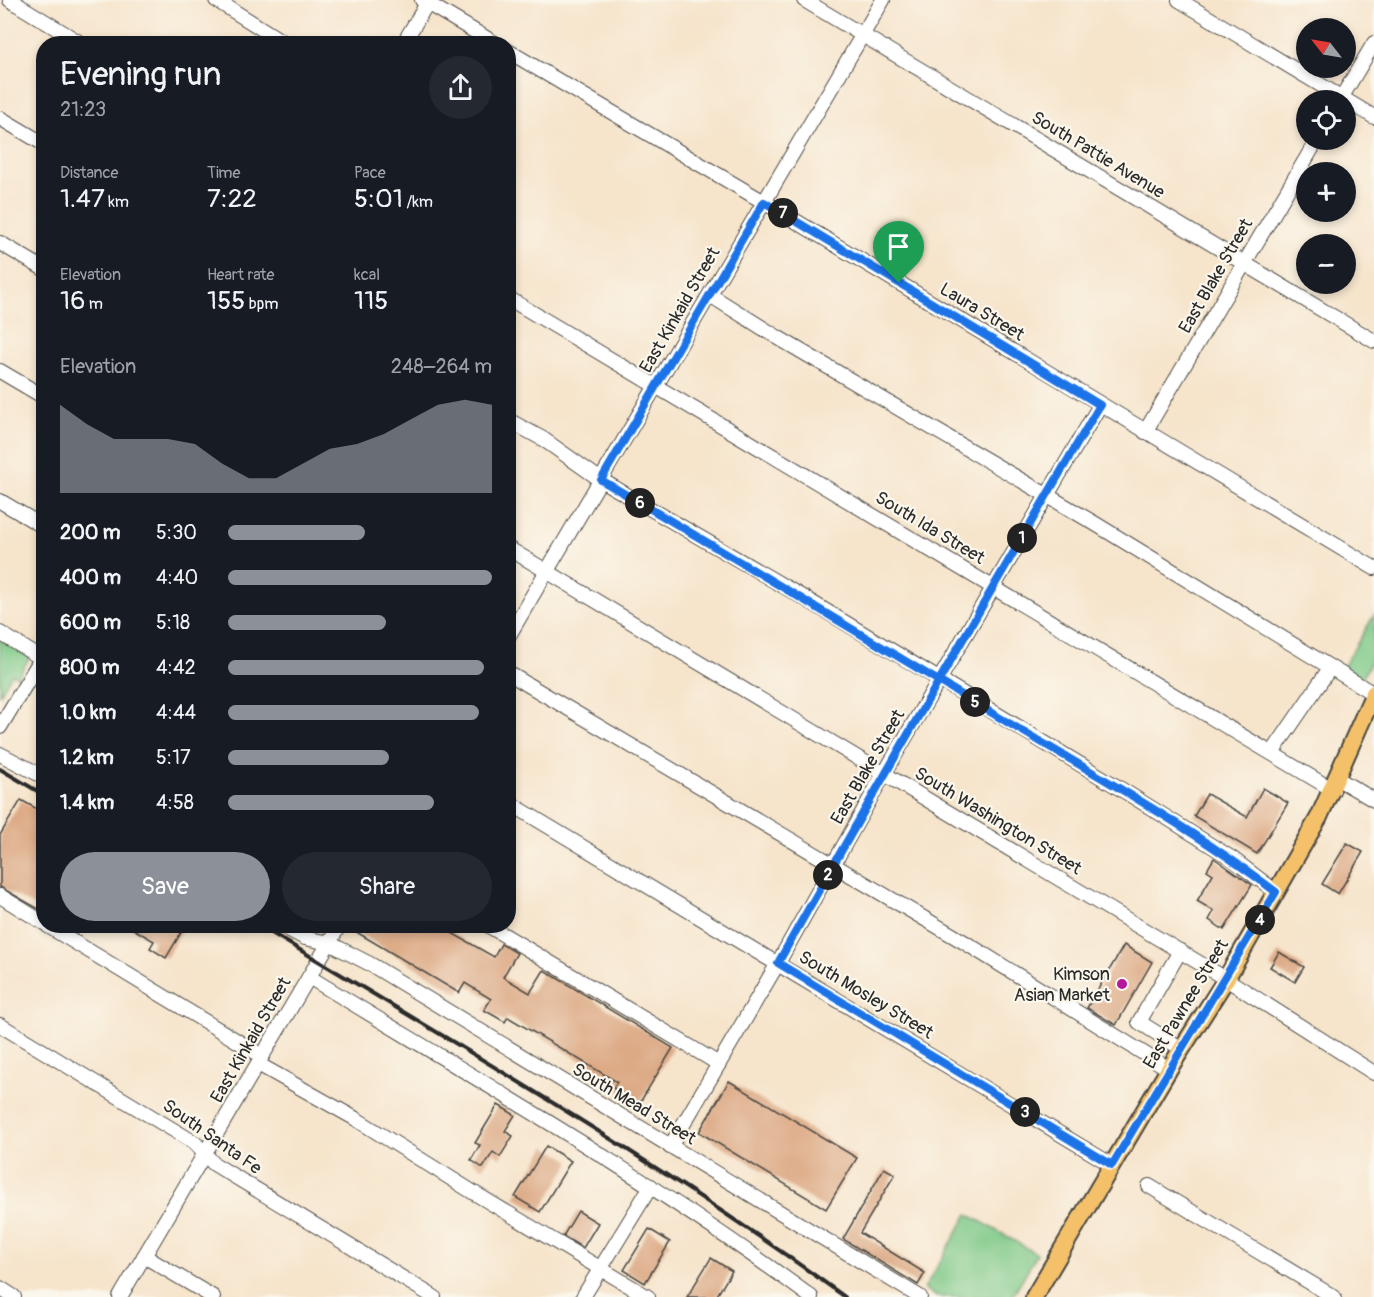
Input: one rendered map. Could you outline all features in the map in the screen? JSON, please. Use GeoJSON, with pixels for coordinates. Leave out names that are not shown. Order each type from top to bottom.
{"type":"FeatureCollection","features":[{"type":"Feature","properties":{"kind":"main road","name":"East Pawnee Street"},"geometry":{"type":"LineString","coordinates":[[1034,1297],[1276,892],[1335,784],[1374,693]]}},
{"type":"Feature","properties":{"kind":"street"},"geometry":{"type":"LineString","coordinates":[[10,0],[69,36]]}},
{"type":"Feature","properties":{"kind":"street"},"geometry":{"type":"LineString","coordinates":[[216,0],[273,36]]}},
{"type":"Feature","properties":{"kind":"street","name":"South Pattie Avenue"},"geometry":{"type":"LineString","coordinates":[[804,0],[1374,341]]}},
{"type":"Feature","properties":{"kind":"street","name":"East Kinkaid Street"},"geometry":{"type":"LineString","coordinates":[[516,623],[883,0]]}},
{"type":"Feature","properties":{"kind":"street"},"geometry":{"type":"LineString","coordinates":[[1179,0],[1326,90]]}},
{"type":"Feature","properties":{"kind":"street"},"geometry":{"type":"LineString","coordinates":[[407,36],[426,1],[483,36]]}},
{"type":"Feature","properties":{"kind":"street"},"geometry":{"type":"LineString","coordinates":[[1346,90],[1374,43]]}},
{"type":"Feature","properties":{"kind":"street","name":"Laura Street"},"geometry":{"type":"LineString","coordinates":[[516,56],[1374,568]]}},
{"type":"Feature","properties":{"kind":"street"},"geometry":{"type":"LineString","coordinates":[[1356,107],[1374,117]]}},
{"type":"Feature","properties":{"kind":"street"},"geometry":{"type":"LineString","coordinates":[[0,118],[36,139]]}},
{"type":"Feature","properties":{"kind":"street","name":"East Blake Street"},"geometry":{"type":"LineString","coordinates":[[1145,432],[1311,150]]}},
{"type":"Feature","properties":{"kind":"street"},"geometry":{"type":"LineString","coordinates":[[0,243],[36,264]]}},
{"type":"Feature","properties":{"kind":"street"},"geometry":{"type":"LineString","coordinates":[[710,295],[1094,523],[1330,669],[1374,693]]}},
{"type":"Feature","properties":{"kind":"street","name":"South Ida Street"},"geometry":{"type":"LineString","coordinates":[[516,303],[1272,753],[1374,800]]}},
{"type":"Feature","properties":{"kind":"street"},"geometry":{"type":"LineString","coordinates":[[0,371],[36,392]]}},
{"type":"Feature","properties":{"kind":"street","name":"East Blake Street"},"geometry":{"type":"LineString","coordinates":[[670,1148],[778,963],[884,774],[1100,405]]}},
{"type":"Feature","properties":{"kind":"street"},"geometry":{"type":"LineString","coordinates":[[516,424],[543,439],[601,480],[939,680],[1213,847],[1276,892]]}},
{"type":"Feature","properties":{"kind":"street"},"geometry":{"type":"LineString","coordinates":[[0,501],[36,522]]}},
{"type":"Feature","properties":{"kind":"street","name":"South Washington Street"},"geometry":{"type":"LineString","coordinates":[[516,553],[1180,951],[1374,1073]]}},
{"type":"Feature","properties":{"kind":"street"},"geometry":{"type":"LineString","coordinates":[[0,633],[36,653]]}},
{"type":"Feature","properties":{"kind":"street"},"geometry":{"type":"LineString","coordinates":[[0,727],[36,668]]}},
{"type":"Feature","properties":{"kind":"street"},"geometry":{"type":"LineString","coordinates":[[1272,753],[1330,669]]}},
{"type":"Feature","properties":{"kind":"street"},"geometry":{"type":"LineString","coordinates":[[516,678],[964,942],[1169,1069]]}},
{"type":"Feature","properties":{"kind":"street"},"geometry":{"type":"LineString","coordinates":[[0,754],[36,773]]}},
{"type":"Feature","properties":{"kind":"street","name":"South Mosley Street"},"geometry":{"type":"LineString","coordinates":[[516,807],[1112,1165]]}},
{"type":"Feature","properties":{"kind":"street"},"geometry":{"type":"LineString","coordinates":[[0,896],[36,918]]}},
{"type":"Feature","properties":{"kind":"street"},"geometry":{"type":"LineString","coordinates":[[59,933],[471,1191],[648,1297]]}},
{"type":"Feature","properties":{"kind":"street","name":"South Mead Street"},"geometry":{"type":"LineString","coordinates":[[295,933],[304,938],[329,943],[370,964],[670,1148],[920,1297]]}},
{"type":"Feature","properties":{"kind":"street","name":"East Kinkaid Street"},"geometry":{"type":"LineString","coordinates":[[120,1297],[335,933]]}},
{"type":"Feature","properties":{"kind":"street"},"geometry":{"type":"LineString","coordinates":[[501,933],[719,1064]]}},
{"type":"Feature","properties":{"kind":"street"},"geometry":{"type":"LineString","coordinates":[[1180,951],[1139,1022],[1182,1049]]}},
{"type":"Feature","properties":{"kind":"street"},"geometry":{"type":"LineString","coordinates":[[309,977],[651,1185],[811,1297]]}},
{"type":"Feature","properties":{"kind":"street","name":"South Santa Fe"},"geometry":{"type":"LineString","coordinates":[[0,1025],[195,1143],[214,1164],[435,1297]]}},
{"type":"Feature","properties":{"kind":"street"},"geometry":{"type":"LineString","coordinates":[[583,1297],[651,1185]]}},
{"type":"Feature","properties":{"kind":"street"},"geometry":{"type":"LineString","coordinates":[[1149,1186],[1334,1297]]}},
{"type":"Feature","properties":{"kind":"street"},"geometry":{"type":"LineString","coordinates":[[144,1256],[213,1297]]}},
{"type":"Feature","properties":{"kind":"street"},"geometry":{"type":"LineString","coordinates":[[0,1288],[14,1297]]}},
{"type":"Feature","properties":{"kind":"green space"},"geometry":{"type":"Polygon","coordinates":[[[1374,615],[1374,657],[1361,680],[1342,669],[1374,615]]]}},
{"type":"Feature","properties":{"kind":"green space"},"geometry":{"type":"Polygon","coordinates":[[[0,639],[30,657],[18,677],[12,674],[0,694],[0,639]]]}},
{"type":"Feature","properties":{"kind":"green space"},"geometry":{"type":"Polygon","coordinates":[[[968,1214],[1037,1254],[1012,1297],[937,1297],[924,1289],[968,1214]]]}},
{"type":"Feature","properties":{"kind":"building"},"geometry":{"type":"Polygon","coordinates":[[[1263,788],[1288,803],[1257,854],[1194,816],[1207,794],[1247,817],[1263,788]]]}},
{"type":"Feature","properties":{"kind":"building"},"geometry":{"type":"Polygon","coordinates":[[[21,800],[36,808],[36,907],[0,887],[0,835],[21,800]]]}},
{"type":"Feature","properties":{"kind":"building"},"geometry":{"type":"Polygon","coordinates":[[[1347,843],[1363,852],[1338,894],[1322,884],[1347,843]]]}},
{"type":"Feature","properties":{"kind":"building"},"geometry":{"type":"Polygon","coordinates":[[[1214,858],[1252,885],[1224,930],[1209,920],[1214,911],[1197,901],[1213,874],[1207,870],[1214,858]]]}},
{"type":"Feature","properties":{"kind":"building"},"geometry":{"type":"Polygon","coordinates":[[[140,933],[181,933],[166,958],[150,948],[154,941],[140,933]]]}},
{"type":"Feature","properties":{"kind":"building"},"geometry":{"type":"Polygon","coordinates":[[[358,933],[452,933],[494,957],[501,944],[517,953],[503,977],[530,993],[544,970],[673,1048],[639,1104],[613,1088],[617,1082],[508,1017],[505,1022],[484,1010],[491,999],[465,983],[459,993],[358,933]]]}},
{"type":"Feature","properties":{"kind":"building"},"geometry":{"type":"Polygon","coordinates":[[[1124,945],[1152,962],[1116,1025],[1087,1008],[1124,945]]]}},
{"type":"Feature","properties":{"kind":"building"},"geometry":{"type":"Polygon","coordinates":[[[1279,952],[1304,967],[1295,982],[1270,967],[1279,952]]]}},
{"type":"Feature","properties":{"kind":"building"},"geometry":{"type":"Polygon","coordinates":[[[729,1081],[857,1158],[826,1209],[699,1132],[729,1081]]]}},
{"type":"Feature","properties":{"kind":"building"},"geometry":{"type":"Polygon","coordinates":[[[498,1105],[515,1115],[505,1131],[513,1136],[500,1157],[493,1152],[483,1168],[471,1160],[480,1145],[475,1143],[498,1105]]]}},
{"type":"Feature","properties":{"kind":"building"},"geometry":{"type":"Polygon","coordinates":[[[546,1146],[571,1161],[540,1212],[515,1197],[546,1146]]]}},
{"type":"Feature","properties":{"kind":"building"},"geometry":{"type":"Polygon","coordinates":[[[884,1168],[895,1174],[860,1233],[925,1273],[918,1285],[843,1239],[884,1168]]]}},
{"type":"Feature","properties":{"kind":"building"},"geometry":{"type":"Polygon","coordinates":[[[578,1211],[598,1223],[583,1248],[563,1236],[578,1211]]]}},
{"type":"Feature","properties":{"kind":"building"},"geometry":{"type":"Polygon","coordinates":[[[649,1229],[670,1242],[645,1283],[624,1270],[649,1229]]]}},
{"type":"Feature","properties":{"kind":"building"},"geometry":{"type":"Polygon","coordinates":[[[711,1258],[732,1271],[716,1297],[687,1297],[711,1258]]]}},
{"type":"Feature","properties":{"kind":"railway"},"geometry":{"type":"LineString","coordinates":[[0,769],[36,790]]}},
{"type":"Feature","properties":{"kind":"railway"},"geometry":{"type":"LineString","coordinates":[[272,933],[630,1151],[703,1198],[845,1297]]}},
{"type":"Feature","properties":{"kind":"place","name":"Kimson Asian Market"},"geometry":{"type":"Point","coordinates":[1122,984]}},
{"type":"Feature","properties":{"kind":"route"},"geometry":{"type":"LineString","coordinates":[[899,283],[764,202],[601,480],[811,602],[939,680],[1006,721],[1116,786],[1233,859],[1276,892],[1226,979],[1112,1165],[778,963],[884,774],[939,680],[1020,542],[1100,405],[899,283]]}}]}
